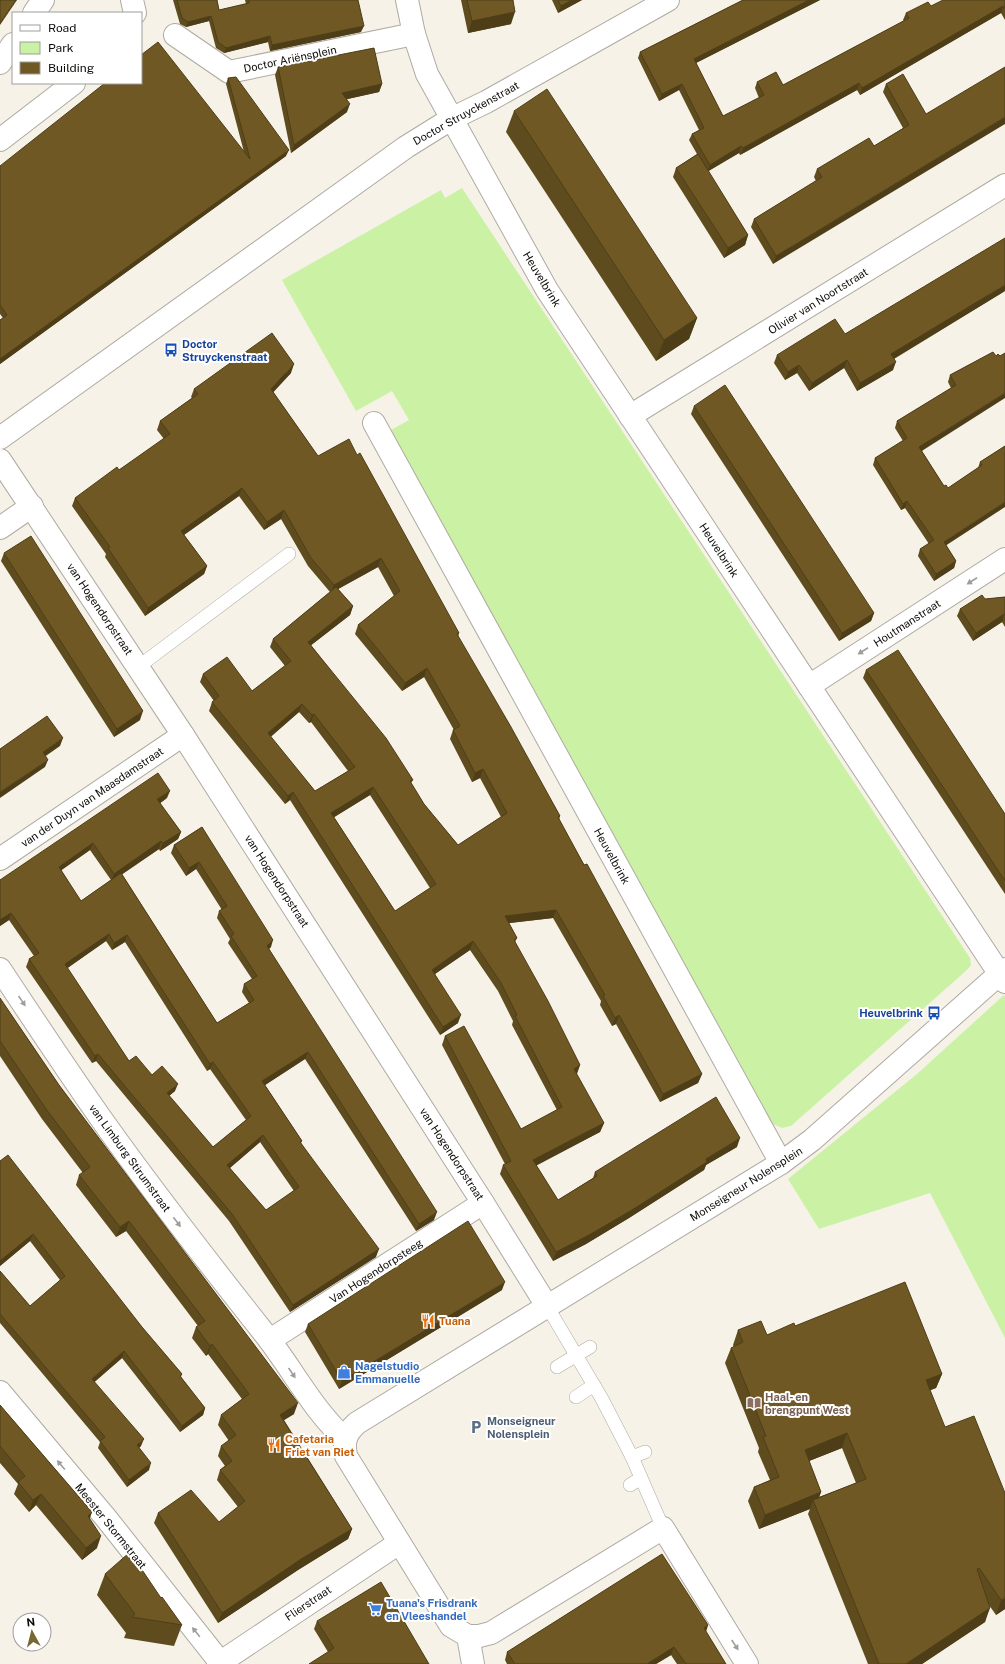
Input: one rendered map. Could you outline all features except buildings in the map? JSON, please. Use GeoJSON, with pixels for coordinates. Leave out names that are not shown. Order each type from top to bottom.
{"type":"FeatureCollection","features":[{"type":"Feature","properties":{"kind":"street"},"geometry":{"type":"LineString","coordinates":[[35,12],[43,0]]}},
{"type":"Feature","properties":{"kind":"street"},"geometry":{"type":"LineString","coordinates":[[132,0],[135,12]]}},
{"type":"Feature","properties":{"kind":"street","name":"Heuvelbrink"},"geometry":{"type":"LineString","coordinates":[[407,0],[414,34],[427,74],[450,119],[547,290],[809,686],[1003,975]]}},
{"type":"Feature","properties":{"kind":"street","name":"Doctor Struyckenstraat"},"geometry":{"type":"LineString","coordinates":[[0,438],[398,152],[450,119],[486,102],[668,0]]}},
{"type":"Feature","properties":{"kind":"street","name":"Doctor Ariënsplein"},"geometry":{"type":"LineString","coordinates":[[175,35],[229,72],[414,34]]}},
{"type":"Feature","properties":{"kind":"street"},"geometry":{"type":"LineString","coordinates":[[0,63],[12,45]]}},
{"type":"Feature","properties":{"kind":"street"},"geometry":{"type":"LineString","coordinates":[[0,140],[73,84]]}},
{"type":"Feature","properties":{"kind":"street","name":"Olivier van Noortstraat"},"geometry":{"type":"LineString","coordinates":[[630,416],[1005,185]]}},
{"type":"Feature","properties":{"kind":"street","name":"Heuvelbrink"},"geometry":{"type":"LineString","coordinates":[[374,423],[781,1164]]}},
{"type":"Feature","properties":{"kind":"street","name":"van Hogendorpstraat"},"geometry":{"type":"LineString","coordinates":[[0,460],[184,735],[483,1203],[547,1306]]}},
{"type":"Feature","properties":{"kind":"street"},"geometry":{"type":"LineString","coordinates":[[0,528],[32,506]]}},
{"type":"Feature","properties":{"kind":"street","name":"Houtmanstraat"},"geometry":{"type":"LineString","coordinates":[[809,686],[1005,559]]}},
{"type":"Feature","properties":{"kind":"street","name":"van der Duyn van Maasdamstraat"},"geometry":{"type":"LineString","coordinates":[[0,859],[184,735]]}},
{"type":"Feature","properties":{"kind":"street","name":"van Limburg Stirumstraat"},"geometry":{"type":"LineString","coordinates":[[0,969],[107,1128],[197,1249],[270,1340],[314,1405],[330,1425],[345,1439]]}},
{"type":"Feature","properties":{"kind":"street","name":"Monseigneur Nolensplein"},"geometry":{"type":"LineString","coordinates":[[345,1439],[349,1429],[356,1423],[781,1164],[812,1140],[1003,975]]}},
{"type":"Feature","properties":{"kind":"street","name":"Van Hogendorpsteeg"},"geometry":{"type":"LineString","coordinates":[[270,1340],[483,1203]]}},
{"type":"Feature","properties":{"kind":"street","name":"Meester Stormstraat"},"geometry":{"type":"LineString","coordinates":[[0,1392],[106,1518],[219,1663]]}},
{"type":"Feature","properties":{"kind":"street"},"geometry":{"type":"LineString","coordinates":[[345,1439],[346,1456],[399,1543],[451,1626],[468,1636],[479,1636],[491,1632],[663,1528],[748,1664]]}},
{"type":"Feature","properties":{"kind":"street","name":"Flierstraat"},"geometry":{"type":"LineString","coordinates":[[219,1663],[399,1543]]}},
{"type":"Feature","properties":{"kind":"street"},"geometry":{"type":"LineString","coordinates":[[468,1636],[473,1664]]}},
{"type":"Feature","properties":{"kind":"lane"},"geometry":{"type":"LineString","coordinates":[[138,667],[289,554]]}},
{"type":"Feature","properties":{"kind":"lane"},"geometry":{"type":"LineString","coordinates":[[547,1306],[594,1385],[632,1457],[663,1528]]}},
{"type":"Feature","properties":{"kind":"lane"},"geometry":{"type":"LineString","coordinates":[[557,1367],[590,1347]]}},
{"type":"Feature","properties":{"kind":"lane"},"geometry":{"type":"LineString","coordinates":[[576,1397],[594,1385]]}},
{"type":"Feature","properties":{"kind":"lane"},"geometry":{"type":"LineString","coordinates":[[632,1457],[645,1452]]}},
{"type":"Feature","properties":{"kind":"lane"},"geometry":{"type":"LineString","coordinates":[[630,1485],[641,1478]]}},
{"type":"Feature","properties":{"kind":"green space"},"geometry":{"type":"Polygon","coordinates":[[[462,188],[970,958],[971,965],[968,969],[791,1126],[782,1128],[773,1124],[391,430],[409,420],[392,391],[356,411],[282,280],[441,190],[445,198],[462,188]]]}},
{"type":"Feature","properties":{"kind":"green space"},"geometry":{"type":"Polygon","coordinates":[[[1004,995],[1005,1338],[930,1193],[819,1229],[788,1179],[917,1074],[1004,995]]]}},
{"type":"Feature","properties":{"kind":"place","name":"Doctor Struyckenstraat"},"geometry":{"type":"Point","coordinates":[171,350]}},
{"type":"Feature","properties":{"kind":"place","name":"Heuvelbrink"},"geometry":{"type":"Point","coordinates":[934,1013]}},
{"type":"Feature","properties":{"kind":"place","name":"Tuana"},"geometry":{"type":"Point","coordinates":[428,1321]}},
{"type":"Feature","properties":{"kind":"place","name":"Nagelstudio Emmanuelle"},"geometry":{"type":"Point","coordinates":[344,1372]}},
{"type":"Feature","properties":{"kind":"place","name":"Haal- en brengpunt West"},"geometry":{"type":"Point","coordinates":[754,1403]}},
{"type":"Feature","properties":{"kind":"place","name":"Monseigneur Nolensplein"},"geometry":{"type":"Point","coordinates":[476,1427]}},
{"type":"Feature","properties":{"kind":"place","name":"Cafetaria Friet van Riet"},"geometry":{"type":"Point","coordinates":[274,1445]}},
{"type":"Feature","properties":{"kind":"place","name":"Tuana's Frisdrank en Vleeshandel"},"geometry":{"type":"Point","coordinates":[375,1609]}}]}
